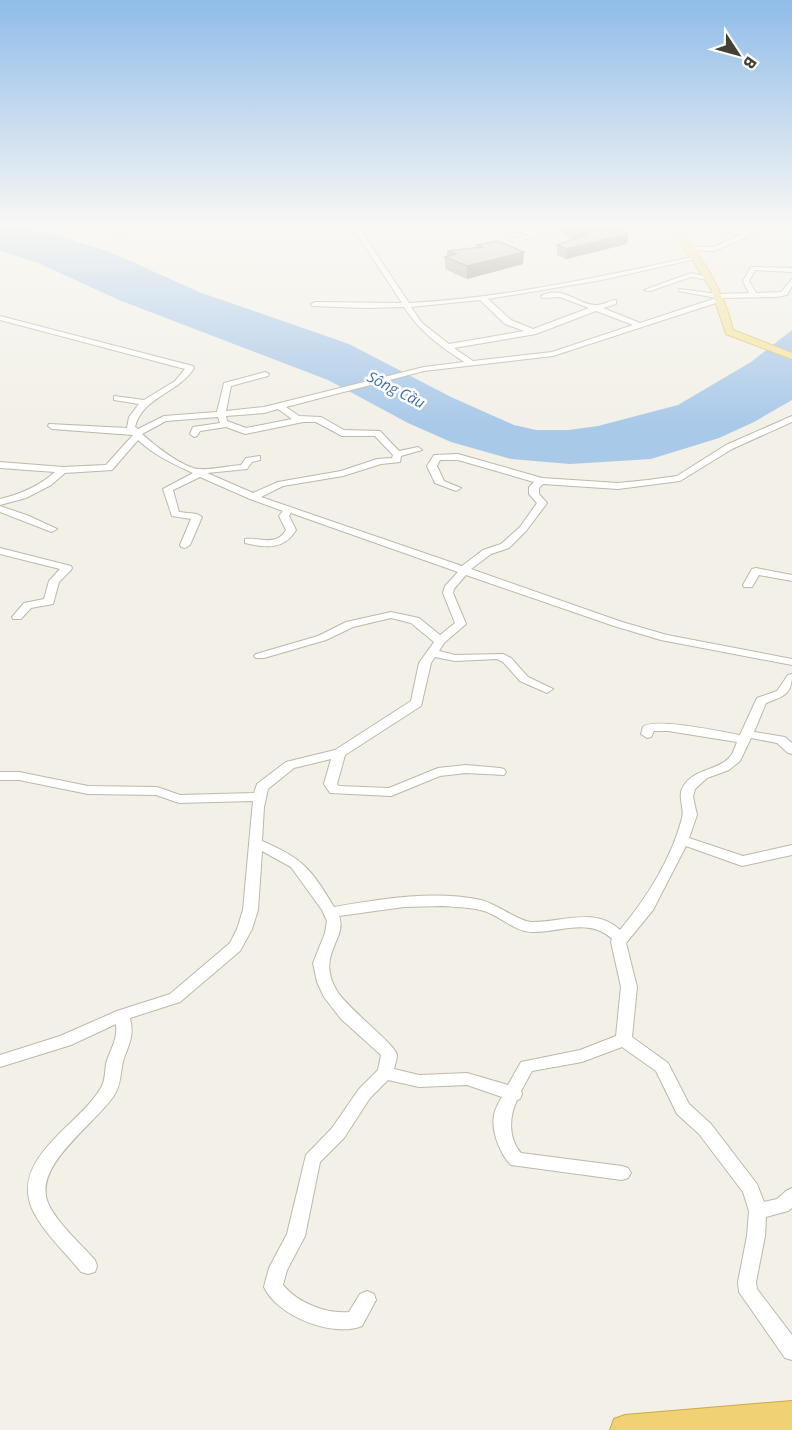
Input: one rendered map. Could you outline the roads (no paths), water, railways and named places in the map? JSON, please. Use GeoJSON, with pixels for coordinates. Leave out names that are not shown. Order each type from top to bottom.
{"type":"FeatureCollection","features":[{"type":"Feature","properties":{"kind":"highway"},"geometry":{"type":"LineString","coordinates":[[625,1430],[792,1416]]}},
{"type":"Feature","properties":{"kind":"main road"},"geometry":{"type":"LineString","coordinates":[[715,292],[728,318],[729,332],[792,356]]}},
{"type":"Feature","properties":{"kind":"street"},"geometry":{"type":"LineString","coordinates":[[399,292],[419,324],[472,364]]}},
{"type":"Feature","properties":{"kind":"street"},"geometry":{"type":"LineString","coordinates":[[315,304],[409,306],[530,292]]}},
{"type":"Feature","properties":{"kind":"street"},"geometry":{"type":"LineString","coordinates":[[689,292],[718,298],[781,294],[783,292]]}},
{"type":"Feature","properties":{"kind":"street"},"geometry":{"type":"LineString","coordinates":[[752,292],[754,296]]}},
{"type":"Feature","properties":{"kind":"street"},"geometry":{"type":"LineString","coordinates":[[489,305],[559,295],[640,325]]}},
{"type":"Feature","properties":{"kind":"street"},"geometry":{"type":"LineString","coordinates":[[482,298],[508,322],[533,332]]}},
{"type":"Feature","properties":{"kind":"street"},"geometry":{"type":"LineString","coordinates":[[0,465],[63,470],[109,468],[137,433],[164,419],[253,412],[350,390],[411,373],[553,354],[718,298]]}},
{"type":"Feature","properties":{"kind":"street"},"geometry":{"type":"LineString","coordinates":[[447,347],[533,332],[614,302]]}},
{"type":"Feature","properties":{"kind":"street"},"geometry":{"type":"LineString","coordinates":[[0,318],[190,368],[132,417],[131,428],[151,447],[199,473],[253,497],[463,572],[655,635],[792,662]]}},
{"type":"Feature","properties":{"kind":"street"},"geometry":{"type":"LineString","coordinates":[[224,424],[221,414],[227,385],[266,374]]}},
{"type":"Feature","properties":{"kind":"street"},"geometry":{"type":"LineString","coordinates":[[117,398],[147,403]]}},
{"type":"Feature","properties":{"kind":"street"},"geometry":{"type":"LineString","coordinates":[[280,406],[300,420]]}},
{"type":"Feature","properties":{"kind":"street"},"geometry":{"type":"LineString","coordinates":[[194,434],[196,429],[224,424],[244,431],[300,420],[318,419],[345,434],[377,433],[397,454],[397,460],[380,461],[343,473],[281,484],[253,497]]}},
{"type":"Feature","properties":{"kind":"street"},"geometry":{"type":"LineString","coordinates":[[456,488],[440,483],[432,466],[437,457],[458,457],[541,481],[618,486],[673,480],[744,439],[792,419]]}},
{"type":"Feature","properties":{"kind":"street"},"geometry":{"type":"LineString","coordinates":[[52,426],[137,433]]}},
{"type":"Feature","properties":{"kind":"street"},"geometry":{"type":"LineString","coordinates":[[397,454],[418,450]]}},
{"type":"Feature","properties":{"kind":"street"},"geometry":{"type":"LineString","coordinates":[[185,545],[197,517],[175,514],[168,489],[199,473],[244,467],[250,460],[257,458]]}},
{"type":"Feature","properties":{"kind":"street"},"geometry":{"type":"LineString","coordinates":[[0,502],[23,496],[48,483],[63,470]]}},
{"type":"Feature","properties":{"kind":"street"},"geometry":{"type":"LineString","coordinates":[[0,1061],[72,1038],[122,1015],[175,998],[235,947],[242,937],[253,898],[259,797],[265,783],[290,765],[339,753],[417,703],[421,672],[441,641],[461,624],[448,593],[463,572],[484,554],[505,546],[523,529],[542,503],[534,494],[534,487],[541,481]]}},
{"type":"Feature","properties":{"kind":"street"},"geometry":{"type":"LineString","coordinates":[[249,541],[272,545],[288,536],[291,530],[284,516],[288,511]]}},
{"type":"Feature","properties":{"kind":"street"},"geometry":{"type":"LineString","coordinates":[[3,513],[52,529]]}},
{"type":"Feature","properties":{"kind":"street"},"geometry":{"type":"LineString","coordinates":[[0,551],[67,568],[54,581],[49,602],[28,605],[17,618]]}},
{"type":"Feature","properties":{"kind":"street"},"geometry":{"type":"LineString","coordinates":[[748,585],[756,572],[792,578]]}},
{"type":"Feature","properties":{"kind":"street"},"geometry":{"type":"LineString","coordinates":[[260,656],[322,639],[350,624],[391,615],[415,620],[441,641]]}},
{"type":"Feature","properties":{"kind":"street"},"geometry":{"type":"LineString","coordinates":[[432,653],[456,658],[499,656],[507,660],[524,679],[547,689]]}},
{"type":"Feature","properties":{"kind":"street"},"geometry":{"type":"LineString","coordinates":[[624,1040],[629,993],[618,942],[648,906],[682,840],[689,819],[687,797],[689,788],[703,775],[731,764],[761,701],[781,693],[792,677]]}},
{"type":"Feature","properties":{"kind":"street"},"geometry":{"type":"LineString","coordinates":[[647,734],[649,727],[668,727],[781,740],[792,750]]}},
{"type":"Feature","properties":{"kind":"street"},"geometry":{"type":"LineString","coordinates":[[339,753],[330,787],[352,792],[392,792],[431,775],[454,769],[500,772]]}},
{"type":"Feature","properties":{"kind":"street"},"geometry":{"type":"LineString","coordinates":[[0,776],[19,776],[88,790],[157,791],[179,799],[259,797]]}},
{"type":"Feature","properties":{"kind":"street"},"geometry":{"type":"LineString","coordinates":[[682,840],[742,861],[792,850]]}},
{"type":"Feature","properties":{"kind":"street"},"geometry":{"type":"LineString","coordinates":[[255,843],[298,865],[330,913],[334,921],[324,947],[321,971],[332,997],[355,1024],[386,1049],[389,1055],[386,1073],[370,1084],[337,1135],[319,1150],[312,1160],[296,1236],[278,1268],[273,1287],[278,1296],[299,1307],[341,1321],[355,1320],[367,1300]]}},
{"type":"Feature","properties":{"kind":"street"},"geometry":{"type":"LineString","coordinates":[[330,913],[387,903],[449,901],[495,908],[526,926],[573,922],[592,923],[614,930],[620,938]]}},
{"type":"Feature","properties":{"kind":"street"},"geometry":{"type":"LineString","coordinates":[[88,1266],[38,1203],[36,1188],[40,1171],[48,1157],[109,1089],[116,1057],[126,1035],[122,1015]]}},
{"type":"Feature","properties":{"kind":"street"},"geometry":{"type":"LineString","coordinates":[[622,1173],[514,1158],[509,1150],[502,1118],[505,1105],[514,1095],[527,1066],[582,1056],[624,1040]]}},
{"type":"Feature","properties":{"kind":"street"},"geometry":{"type":"LineString","coordinates":[[624,1040],[662,1067],[683,1109],[705,1129],[746,1180],[758,1211],[756,1236],[747,1282],[748,1292],[792,1351]]}},
{"type":"Feature","properties":{"kind":"street"},"geometry":{"type":"LineString","coordinates":[[386,1073],[419,1081],[467,1079],[514,1095]]}},
{"type":"Feature","properties":{"kind":"street"},"geometry":{"type":"LineString","coordinates":[[758,1211],[782,1206],[792,1196]]}},
{"type":"Feature","properties":{"kind":"water","name":"Sông Cầu"},"geometry":{"type":"Polygon","coordinates":[[[101,292],[198,292],[349,344],[451,397],[514,425],[536,430],[569,430],[598,426],[678,405],[751,362],[792,330],[792,400],[754,422],[719,438],[651,459],[570,464],[511,459],[451,442],[408,423],[328,380],[101,292]]]}}]}
